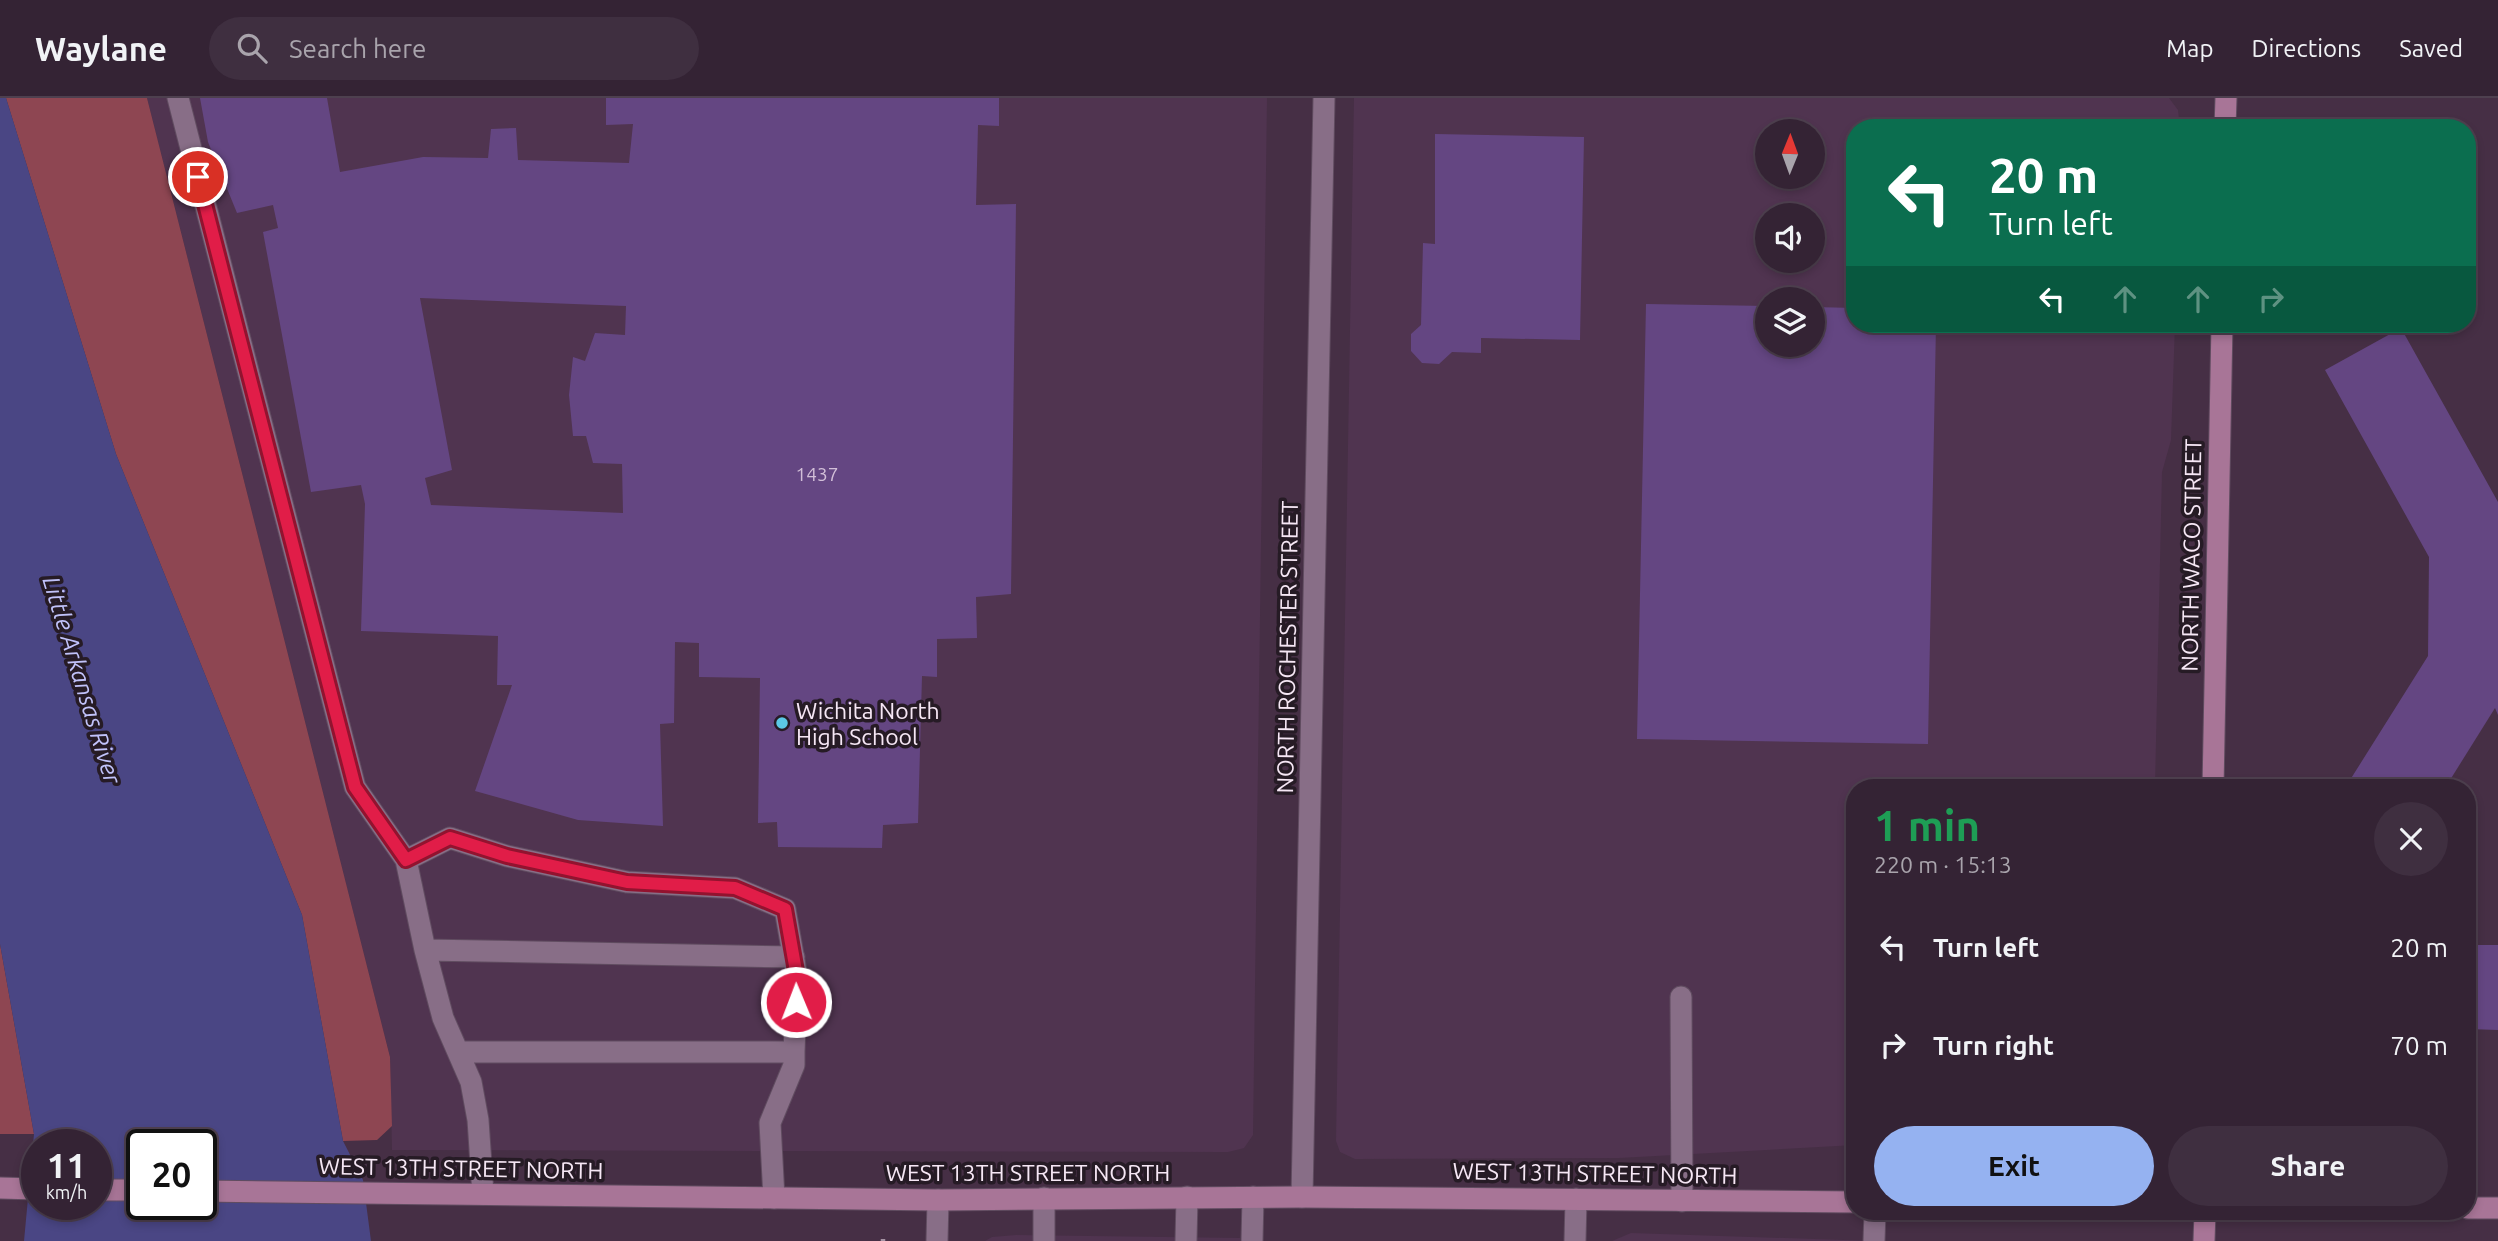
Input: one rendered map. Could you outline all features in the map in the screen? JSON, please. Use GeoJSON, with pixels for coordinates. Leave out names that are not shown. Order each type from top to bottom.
{"type":"FeatureCollection","features":[{"type":"Feature","properties":{"kind":"street"},"geometry":{"type":"LineString","coordinates":[[178,98],[355,787],[406,860],[443,1018],[471,1082],[478,1120],[483,1194]]}},
{"type":"Feature","properties":{"kind":"street","name":"NORTH ROCHESTER STREET"},"geometry":{"type":"LineString","coordinates":[[1302,1196],[1324,98]]}},
{"type":"Feature","properties":{"kind":"street"},"geometry":{"type":"LineString","coordinates":[[2225,119],[2226,98]]}},
{"type":"Feature","properties":{"kind":"street","name":"NORTH WACO STREET"},"geometry":{"type":"LineString","coordinates":[[2213,779],[2222,333]]}},
{"type":"Feature","properties":{"kind":"street"},"geometry":{"type":"LineString","coordinates":[[406,860],[450,838],[507,856],[627,882],[735,888],[785,909],[797,977],[794,1065],[771,1122],[774,1198]]}},
{"type":"Feature","properties":{"kind":"street"},"geometry":{"type":"LineString","coordinates":[[425,950],[794,957]]}},
{"type":"Feature","properties":{"kind":"street"},"geometry":{"type":"LineString","coordinates":[[1681,997],[1682,1201]]}},
{"type":"Feature","properties":{"kind":"street"},"geometry":{"type":"LineString","coordinates":[[458,1052],[794,1052]]}},
{"type":"Feature","properties":{"kind":"street"},"geometry":{"type":"LineString","coordinates":[[0,1188],[21,1189]]}},
{"type":"Feature","properties":{"kind":"street","name":"WEST 13TH STREET NORTH"},"geometry":{"type":"LineString","coordinates":[[217,1191],[938,1200],[1302,1196],[1846,1202]]}},
{"type":"Feature","properties":{"kind":"street"},"geometry":{"type":"LineString","coordinates":[[1186,1241],[1187,1197]]}},
{"type":"Feature","properties":{"kind":"street"},"geometry":{"type":"LineString","coordinates":[[1252,1241],[1253,1197]]}},
{"type":"Feature","properties":{"kind":"street"},"geometry":{"type":"LineString","coordinates":[[1044,1198],[1044,1241]]}},
{"type":"Feature","properties":{"kind":"street"},"geometry":{"type":"LineString","coordinates":[[1575,1241],[1576,1199]]}},
{"type":"Feature","properties":{"kind":"street"},"geometry":{"type":"LineString","coordinates":[[937,1241],[938,1200]]}},
{"type":"Feature","properties":{"kind":"street"},"geometry":{"type":"LineString","coordinates":[[2476,1208],[2498,1208]]}},
{"type":"Feature","properties":{"kind":"street"},"geometry":{"type":"LineString","coordinates":[[1874,1241],[1875,1220]]}},
{"type":"Feature","properties":{"kind":"street"},"geometry":{"type":"LineString","coordinates":[[2204,1241],[2205,1220]]}},
{"type":"Feature","properties":{"kind":"shaded area"},"geometry":{"type":"Polygon","coordinates":[[[6,98],[147,98],[390,1057],[392,1126],[377,1140],[343,1141],[302,915],[116,454],[6,98]]]}},
{"type":"Feature","properties":{"kind":"shaded area","name":"Wichita North High School"},"geometry":{"type":"Polygon","coordinates":[[[147,98],[1267,98],[1253,1135],[1244,1148],[1228,1152],[392,1150],[390,1057],[147,98]]]}},
{"type":"Feature","properties":{"kind":"shaded area"},"geometry":{"type":"Polygon","coordinates":[[[1354,98],[2169,98],[2178,110],[2179,119],[1846,119],[1846,333],[2175,333],[2171,440],[2162,472],[2155,779],[1846,779],[1846,1145],[1619,1158],[1355,1159],[1340,1152],[1336,1141],[1354,98]]]}},
{"type":"Feature","properties":{"kind":"shaded area"},"geometry":{"type":"Polygon","coordinates":[[[0,944],[33,1129],[21,1129],[21,1134],[0,1134],[0,944]]]}},
{"type":"Feature","properties":{"kind":"shaded area"},"geometry":{"type":"Polygon","coordinates":[[[1631,1233],[1873,1241],[1612,1241],[1631,1233]]]}},
{"type":"Feature","properties":{"kind":"shaded area"},"geometry":{"type":"Polygon","coordinates":[[[992,1237],[1240,1238],[1240,1241],[985,1241],[992,1237]]]}},
{"type":"Feature","properties":{"kind":"water","name":"Little Arkansas River"},"geometry":{"type":"Polygon","coordinates":[[[0,98],[6,98],[116,454],[302,915],[343,1141],[363,1180],[371,1241],[24,1241],[26,1220],[112,1220],[112,1129],[33,1129],[0,944],[0,98]]]}},
{"type":"Feature","properties":{"kind":"building","name":"Wichita North High School"},"geometry":{"type":"Polygon","coordinates":[[[200,98],[327,98],[340,172],[423,157],[488,158],[491,129],[516,128],[518,160],[629,163],[633,124],[606,125],[606,98],[999,98],[999,126],[978,125],[976,205],[1016,204],[1011,594],[976,597],[977,638],[937,639],[937,677],[922,676],[918,823],[883,825],[882,848],[778,847],[777,822],[758,823],[760,678],[699,677],[699,643],[675,642],[674,723],[660,724],[663,826],[578,820],[475,791],[512,685],[497,685],[498,636],[361,631],[365,504],[361,485],[311,492],[263,232],[278,228],[273,205],[237,213],[208,142],[200,98]],[[420,298],[452,470],[425,478],[431,505],[623,513],[622,464],[593,463],[586,436],[573,436],[569,395],[573,357],[585,361],[595,333],[625,335],[626,306],[420,298]]]}},
{"type":"Feature","properties":{"kind":"building"},"geometry":{"type":"Polygon","coordinates":[[[1435,134],[1584,137],[1580,340],[1481,338],[1481,353],[1452,352],[1439,364],[1422,363],[1411,351],[1411,334],[1421,325],[1423,243],[1435,244],[1435,134]]]}},
{"type":"Feature","properties":{"kind":"building"},"geometry":{"type":"Polygon","coordinates":[[[1646,304],[1755,306],[1755,357],[1825,357],[1825,307],[1846,308],[1846,333],[1936,333],[1928,744],[1637,739],[1646,304]]]}},
{"type":"Feature","properties":{"kind":"building"},"geometry":{"type":"Polygon","coordinates":[[[2392,333],[2404,333],[2498,502],[2498,715],[2495,708],[2451,779],[2351,779],[2428,656],[2429,557],[2325,370],[2392,333]]]}},
{"type":"Feature","properties":{"kind":"building"},"geometry":{"type":"Polygon","coordinates":[[[2476,945],[2498,945],[2498,1030],[2476,1029],[2476,945]]]}},
{"type":"Feature","properties":{"kind":"place","name":"Wichita North High School"},"geometry":{"type":"Point","coordinates":[782,723]}},
{"type":"Feature","properties":{"kind":"route"},"geometry":{"type":"LineString","coordinates":[[198,177],[355,787],[406,860],[450,838],[507,856],[627,882],[735,888],[785,909],[797,977],[796,1002]]}}]}
